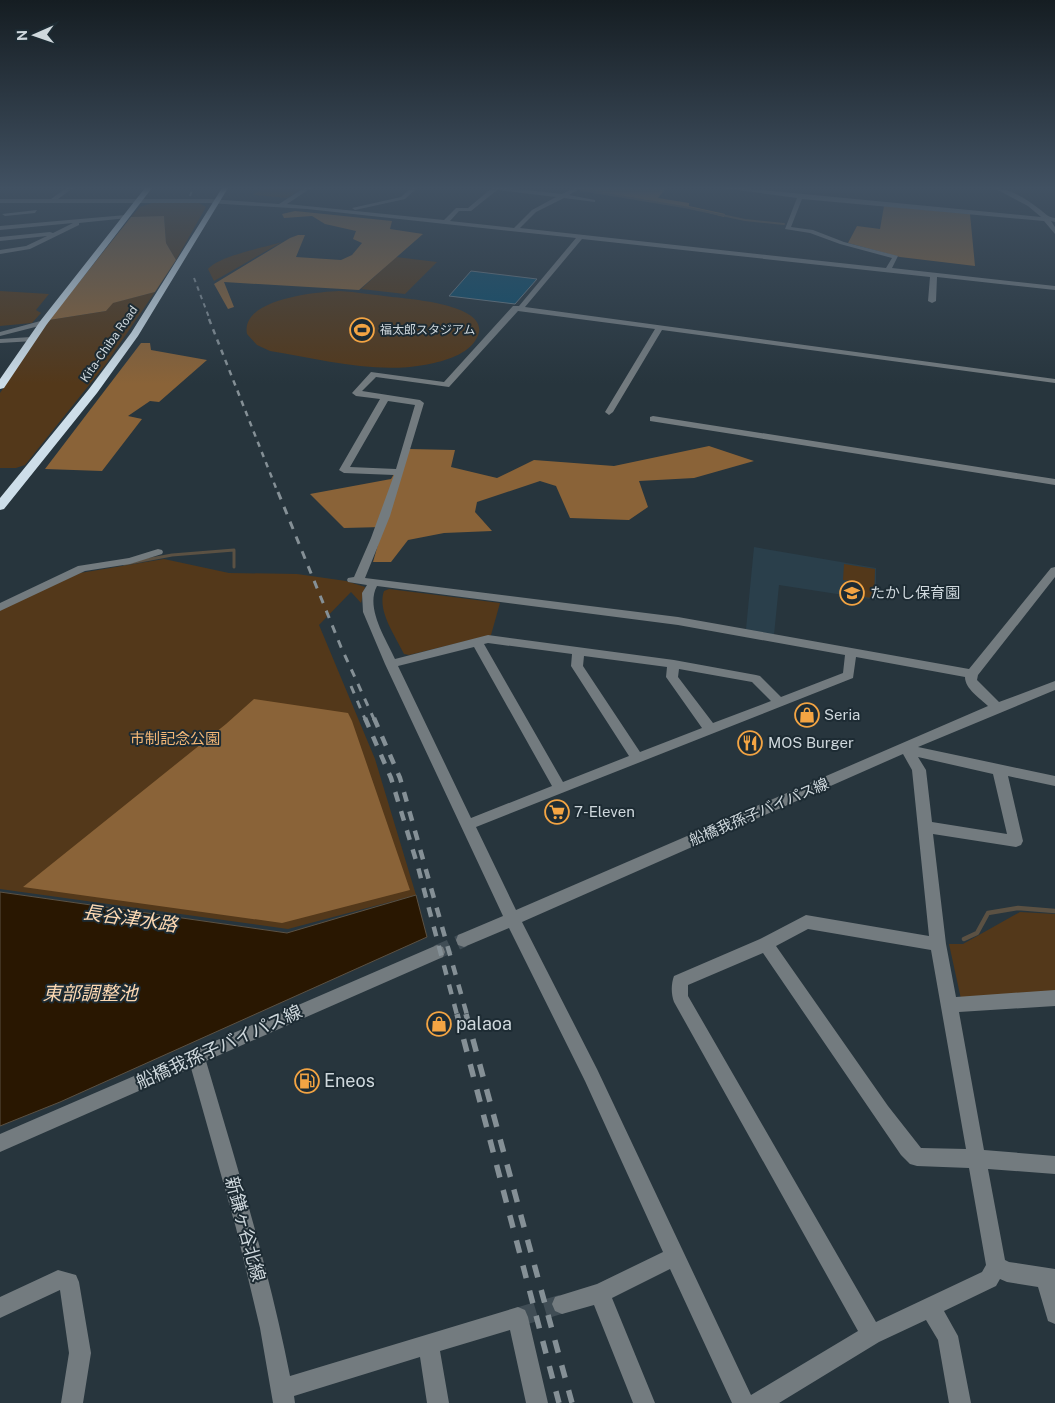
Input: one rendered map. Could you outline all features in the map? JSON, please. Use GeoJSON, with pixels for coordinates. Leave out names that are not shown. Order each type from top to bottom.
{"type":"FeatureCollection","features":[{"type":"Feature","properties":{"kind":"highway"},"geometry":{"type":"LineString","coordinates":[[0,386],[31,339],[98,253]]}},
{"type":"Feature","properties":{"kind":"highway","name":"Kita-Chiba Road"},"geometry":{"type":"LineString","coordinates":[[0,506],[93,391],[135,334],[185,253]]}},
{"type":"Feature","properties":{"kind":"street"},"geometry":{"type":"LineString","coordinates":[[520,309],[566,253]]}},
{"type":"Feature","properties":{"kind":"street"},"geometry":{"type":"LineString","coordinates":[[739,253],[1055,288]]}},
{"type":"Feature","properties":{"kind":"street"},"geometry":{"type":"LineString","coordinates":[[882,253],[896,257],[888,270]]}},
{"type":"Feature","properties":{"kind":"street"},"geometry":{"type":"LineString","coordinates":[[932,302],[934,275]]}},
{"type":"Feature","properties":{"kind":"street"},"geometry":{"type":"LineString","coordinates":[[972,674],[678,621],[355,580],[374,548],[420,403],[356,393],[374,374],[446,385],[516,308],[1055,381]]}},
{"type":"Feature","properties":{"kind":"street"},"geometry":{"type":"LineString","coordinates":[[0,334],[44,322]]}},
{"type":"Feature","properties":{"kind":"street"},"geometry":{"type":"LineString","coordinates":[[609,412],[659,328]]}},
{"type":"Feature","properties":{"kind":"street"},"geometry":{"type":"LineString","coordinates":[[0,341],[31,339]]}},
{"type":"Feature","properties":{"kind":"street"},"geometry":{"type":"LineString","coordinates":[[385,398],[344,470],[399,472]]}},
{"type":"Feature","properties":{"kind":"street"},"geometry":{"type":"LineString","coordinates":[[653,419],[1055,482]]}},
{"type":"Feature","properties":{"kind":"street"},"geometry":{"type":"LineString","coordinates":[[0,607],[82,568],[130,561],[158,552]]}},
{"type":"Feature","properties":{"kind":"street"},"geometry":{"type":"LineString","coordinates":[[998,708],[974,686],[971,680],[972,674],[1055,570]]}},
{"type":"Feature","properties":{"kind":"street"},"geometry":{"type":"LineString","coordinates":[[374,582],[368,593],[369,612],[392,664],[467,825],[591,1075],[743,1403]]}},
{"type":"Feature","properties":{"kind":"street"},"geometry":{"type":"LineString","coordinates":[[392,664],[488,639],[674,664],[756,679],[779,702]]}},
{"type":"Feature","properties":{"kind":"street"},"geometry":{"type":"LineString","coordinates":[[477,642],[560,788]]}},
{"type":"Feature","properties":{"kind":"street"},"geometry":{"type":"LineString","coordinates":[[578,650],[577,666],[637,758]]}},
{"type":"Feature","properties":{"kind":"street"},"geometry":{"type":"LineString","coordinates":[[467,825],[849,675],[851,651]]}},
{"type":"Feature","properties":{"kind":"street"},"geometry":{"type":"LineString","coordinates":[[674,664],[672,677],[710,730]]}},
{"type":"Feature","properties":{"kind":"street","name":"船橋我孫子バイパス線"},"geometry":{"type":"LineString","coordinates":[[464,940],[512,917],[1055,685]]}},
{"type":"Feature","properties":{"kind":"street"},"geometry":{"type":"LineString","coordinates":[[906,748],[926,755],[1055,782]]}},
{"type":"Feature","properties":{"kind":"street"},"geometry":{"type":"LineString","coordinates":[[758,1403],[872,1335],[989,1279],[996,1266],[938,944],[919,770],[906,748]]}},
{"type":"Feature","properties":{"kind":"street"},"geometry":{"type":"LineString","coordinates":[[925,827],[1016,841],[999,769]]}},
{"type":"Feature","properties":{"kind":"street"},"geometry":{"type":"LineString","coordinates":[[872,1335],[680,997],[680,981],[766,944],[806,922],[938,944]]}},
{"type":"Feature","properties":{"kind":"street"},"geometry":{"type":"LineString","coordinates":[[766,944],[908,1148],[917,1157],[1055,1165]]}},
{"type":"Feature","properties":{"kind":"street","name":"船橋我孫子バイパス線"},"geometry":{"type":"LineString","coordinates":[[0,1142],[437,952]]}},
{"type":"Feature","properties":{"kind":"street"},"geometry":{"type":"LineString","coordinates":[[948,1005],[1055,998]]}},
{"type":"Feature","properties":{"kind":"street","name":"新鎌ヶ谷北線"},"geometry":{"type":"LineString","coordinates":[[196,1057],[246,1228],[263,1298],[283,1396]]}},
{"type":"Feature","properties":{"kind":"street"},"geometry":{"type":"LineString","coordinates":[[562,1304],[600,1293],[675,1256]]}},
{"type":"Feature","properties":{"kind":"street"},"geometry":{"type":"LineString","coordinates":[[996,1266],[1007,1272],[1050,1278],[1055,1314]]}},
{"type":"Feature","properties":{"kind":"street"},"geometry":{"type":"LineString","coordinates":[[0,1308],[58,1280],[68,1282],[80,1353],[72,1403]]}},
{"type":"Feature","properties":{"kind":"street"},"geometry":{"type":"LineString","coordinates":[[600,1293],[644,1403]]}},
{"type":"Feature","properties":{"kind":"street"},"geometry":{"type":"LineString","coordinates":[[930,1308],[948,1336],[960,1403]]}},
{"type":"Feature","properties":{"kind":"street"},"geometry":{"type":"LineString","coordinates":[[283,1396],[428,1343],[518,1317],[537,1403]]}},
{"type":"Feature","properties":{"kind":"street"},"geometry":{"type":"LineString","coordinates":[[428,1343],[438,1403]]}},
{"type":"Feature","properties":{"kind":"shaded area"},"geometry":{"type":"Polygon","coordinates":[[[102,253],[172,253],[176,260],[155,292],[113,303],[106,311],[49,320],[102,253]]]}},
{"type":"Feature","properties":{"kind":"shaded area"},"geometry":{"type":"Polygon","coordinates":[[[264,253],[297,253],[296,257],[341,260],[352,255],[401,253],[359,290],[224,282],[234,307],[228,309],[214,284],[264,253]]]}},
{"type":"Feature","properties":{"kind":"shaded area"},"geometry":{"type":"Polygon","coordinates":[[[887,253],[974,253],[975,266],[900,257],[887,253]]]}},
{"type":"Feature","properties":{"kind":"shaded area"},"geometry":{"type":"Polygon","coordinates":[[[141,343],[150,343],[151,350],[207,360],[159,402],[150,401],[128,416],[142,419],[102,471],[45,469],[141,343]]]}},
{"type":"Feature","properties":{"kind":"shaded area"},"geometry":{"type":"Polygon","coordinates":[[[709,446],[754,461],[694,478],[639,481],[648,507],[629,520],[570,518],[556,486],[540,481],[477,502],[475,512],[492,531],[444,533],[408,540],[391,562],[373,562],[383,527],[344,528],[310,494],[391,479],[409,449],[455,450],[451,467],[497,478],[534,460],[614,466],[709,446]]]}},
{"type":"Feature","properties":{"kind":"shaded area","name":"たかし保育園"},"geometry":{"type":"Polygon","coordinates":[[[754,547],[876,568],[876,600],[779,585],[774,635],[746,629],[754,547]]]}},
{"type":"Feature","properties":{"kind":"shaded area"},"geometry":{"type":"Polygon","coordinates":[[[254,699],[348,713],[410,890],[282,923],[23,887],[226,724],[254,699]]]}},
{"type":"Feature","properties":{"kind":"green space"},"geometry":{"type":"Polygon","coordinates":[[[172,253],[180,253],[176,260],[172,253]]]}},
{"type":"Feature","properties":{"kind":"green space"},"geometry":{"type":"Polygon","coordinates":[[[239,253],[262,253],[214,281],[208,269],[214,264],[239,253]]]}},
{"type":"Feature","properties":{"kind":"green space"},"geometry":{"type":"Polygon","coordinates":[[[396,257],[437,262],[405,294],[361,289],[396,257]]]}},
{"type":"Feature","properties":{"kind":"green space"},"geometry":{"type":"Polygon","coordinates":[[[0,291],[49,294],[36,310],[41,313],[32,323],[0,326],[0,291]]]}},
{"type":"Feature","properties":{"kind":"green space","name":"福太郎スタジアム"},"geometry":{"type":"Polygon","coordinates":[[[339,291],[432,302],[449,306],[475,319],[479,329],[471,346],[452,358],[424,365],[385,368],[366,367],[270,351],[257,345],[247,334],[248,322],[255,313],[267,305],[298,296],[339,291]]]}},
{"type":"Feature","properties":{"kind":"green space"},"geometry":{"type":"Polygon","coordinates":[[[155,292],[106,364],[25,465],[16,468],[0,468],[0,393],[49,320],[106,311],[112,303],[155,292]]]}},
{"type":"Feature","properties":{"kind":"green space","name":"市制記念公園"},"geometry":{"type":"Polygon","coordinates":[[[164,559],[229,573],[297,574],[346,581],[365,587],[361,603],[351,592],[319,625],[375,759],[416,895],[288,929],[0,889],[0,609],[80,573],[164,559]]]}},
{"type":"Feature","properties":{"kind":"green space"},"geometry":{"type":"Polygon","coordinates":[[[844,564],[875,569],[874,598],[850,596],[851,581],[843,580],[844,564]]]}},
{"type":"Feature","properties":{"kind":"green space"},"geometry":{"type":"Polygon","coordinates":[[[389,589],[500,603],[491,635],[409,655],[404,654],[388,623],[383,607],[384,591],[389,589]]]}},
{"type":"Feature","properties":{"kind":"green space"},"geometry":{"type":"Polygon","coordinates":[[[1020,912],[1055,914],[1055,993],[961,999],[949,944],[963,944],[1020,912]]]}},
{"type":"Feature","properties":{"kind":"water","name":"東部調整池"},"geometry":{"type":"Polygon","coordinates":[[[0,892],[287,933],[416,895],[427,937],[60,1102],[0,1126],[0,892]]]}},
{"type":"Feature","properties":{"kind":"building"},"geometry":{"type":"Polygon","coordinates":[[[471,271],[537,279],[515,304],[449,296],[471,271]]]}},
{"type":"Feature","properties":{"kind":"waterway"},"geometry":{"type":"LineString","coordinates":[[124,564],[172,555],[234,550],[234,567]]}},
{"type":"Feature","properties":{"kind":"waterway","name":"長谷津水路"},"geometry":{"type":"LineString","coordinates":[[964,939],[977,933],[988,913],[1018,908],[1055,911]]}},
{"type":"Feature","properties":{"kind":"tunnel"},"geometry":{"type":"LineString","coordinates":[[437,952],[464,940]]}},
{"type":"Feature","properties":{"kind":"tunnel"},"geometry":{"type":"LineString","coordinates":[[518,1317],[562,1304]]}},
{"type":"Feature","properties":{"kind":"railway"},"geometry":{"type":"LineString","coordinates":[[194,278],[210,320]]}},
{"type":"Feature","properties":{"kind":"railway"},"geometry":{"type":"LineString","coordinates":[[209,319],[278,493]]}},
{"type":"Feature","properties":{"kind":"railway"},"geometry":{"type":"LineString","coordinates":[[278,492],[341,647],[374,719]]}},
{"type":"Feature","properties":{"kind":"railway"},"geometry":{"type":"LineString","coordinates":[[351,686],[365,719]]}},
{"type":"Feature","properties":{"kind":"railway"},"geometry":{"type":"LineString","coordinates":[[365,718],[391,778],[418,867],[457,1015]]}},
{"type":"Feature","properties":{"kind":"railway"},"geometry":{"type":"LineString","coordinates":[[374,718],[400,778],[467,1015]]}},
{"type":"Feature","properties":{"kind":"railway"},"geometry":{"type":"LineString","coordinates":[[457,1014],[559,1403]]}},
{"type":"Feature","properties":{"kind":"railway"},"geometry":{"type":"LineString","coordinates":[[466,1014],[572,1403]]}},
{"type":"Feature","properties":{"kind":"place","name":"福太郎スタジアム"},"geometry":{"type":"Point","coordinates":[362,330]}},
{"type":"Feature","properties":{"kind":"place","name":"たかし保育園"},"geometry":{"type":"Point","coordinates":[852,593]}},
{"type":"Feature","properties":{"kind":"place","name":"Seria"},"geometry":{"type":"Point","coordinates":[807,715]}},
{"type":"Feature","properties":{"kind":"place","name":"MOS Burger"},"geometry":{"type":"Point","coordinates":[750,743]}},
{"type":"Feature","properties":{"kind":"place","name":"7-Eleven"},"geometry":{"type":"Point","coordinates":[557,812]}},
{"type":"Feature","properties":{"kind":"place","name":"palaoa"},"geometry":{"type":"Point","coordinates":[439,1024]}},
{"type":"Feature","properties":{"kind":"place","name":"Eneos"},"geometry":{"type":"Point","coordinates":[307,1081]}}]}
